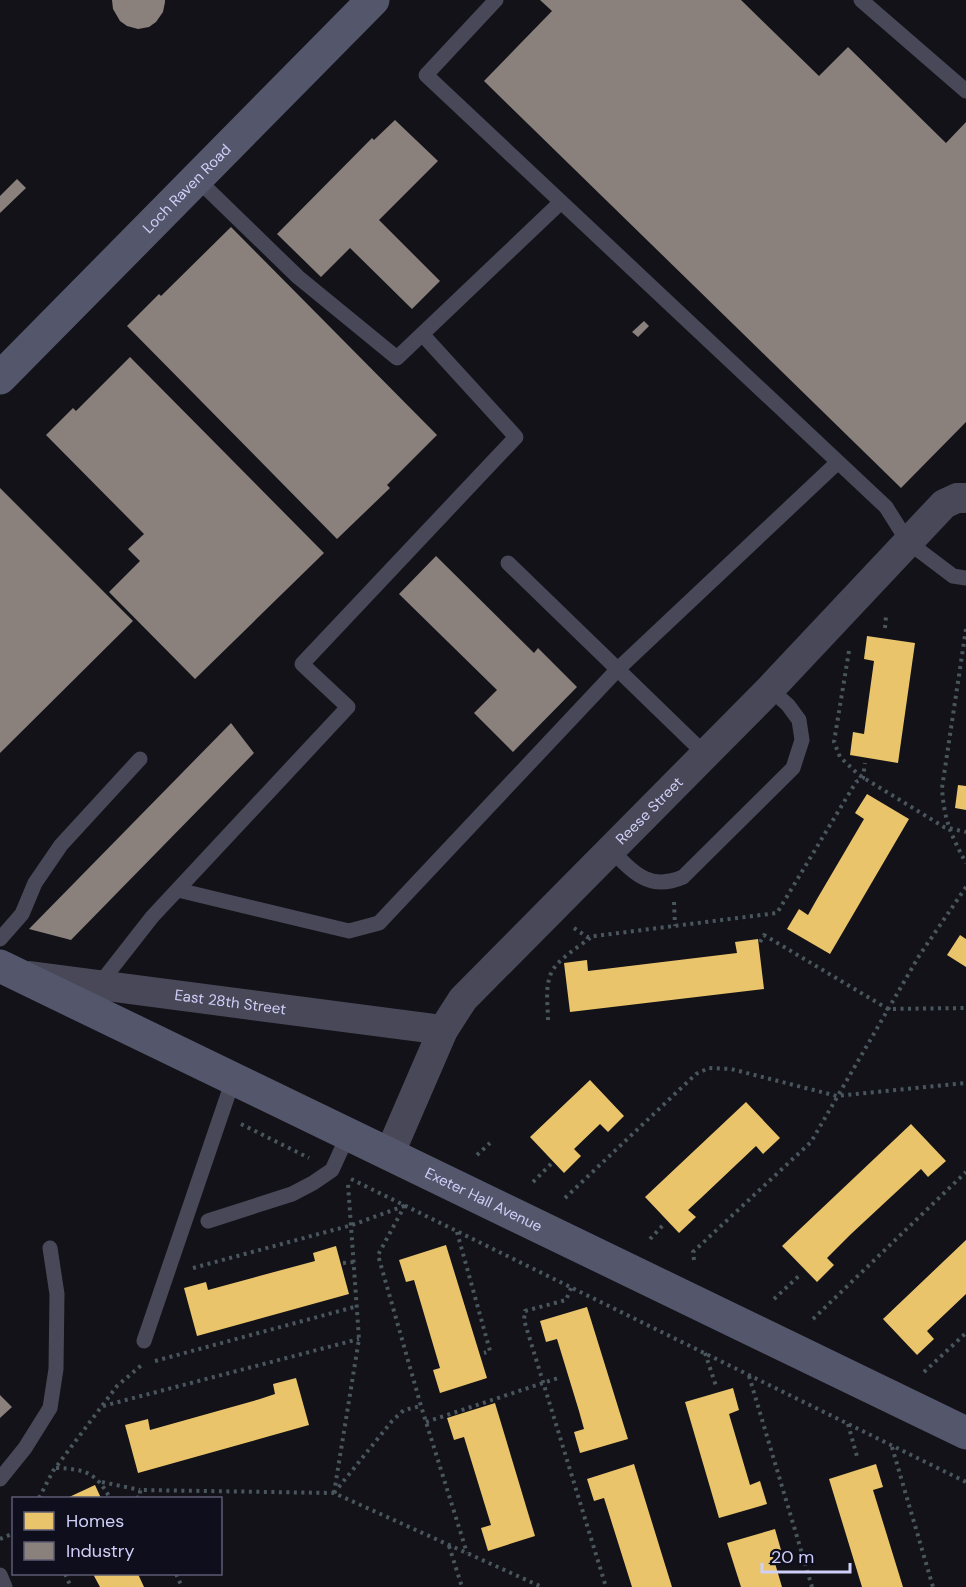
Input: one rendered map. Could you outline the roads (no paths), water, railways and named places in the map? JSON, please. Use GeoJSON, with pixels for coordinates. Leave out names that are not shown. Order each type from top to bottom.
{"type":"FeatureCollection","features":[{"type":"Feature","properties":{"kind":"street","name":"Loch Raven Road"},"geometry":{"type":"LineString","coordinates":[[0,378],[373,0]]}},
{"type":"Feature","properties":{"kind":"street","name":"Reese Street"},"geometry":{"type":"LineString","coordinates":[[389,1155],[443,1030],[463,999],[706,755],[944,504],[961,498]]}},
{"type":"Feature","properties":{"kind":"street","name":"East 28th Street"},"geometry":{"type":"LineString","coordinates":[[9,970],[98,986],[443,1030]]}},
{"type":"Feature","properties":{"kind":"street","name":"Exeter Hall Avenue"},"geometry":{"type":"LineString","coordinates":[[9,970],[966,1433]]}},
{"type":"Feature","properties":{"kind":"lane"},"geometry":{"type":"LineString","coordinates":[[496,0],[426,75],[886,507],[908,542],[953,576],[966,578]]}},
{"type":"Feature","properties":{"kind":"lane"},"geometry":{"type":"LineString","coordinates":[[861,0],[966,91]]}},
{"type":"Feature","properties":{"kind":"lane"},"geometry":{"type":"LineString","coordinates":[[197,179],[298,277],[398,358],[561,202]]}},
{"type":"Feature","properties":{"kind":"lane"},"geometry":{"type":"LineString","coordinates":[[98,986],[152,917],[348,707],[302,664],[516,437],[422,334]]}},
{"type":"Feature","properties":{"kind":"lane"},"geometry":{"type":"LineString","coordinates":[[178,890],[350,931],[380,923],[618,669],[838,462]]}},
{"type":"Feature","properties":{"kind":"lane"},"geometry":{"type":"LineString","coordinates":[[508,563],[706,755]]}},
{"type":"Feature","properties":{"kind":"lane"},"geometry":{"type":"LineString","coordinates":[[612,851],[640,877],[655,882],[670,882],[683,877],[794,768],[802,740],[799,720],[788,705],[770,689]]}},
{"type":"Feature","properties":{"kind":"lane"},"geometry":{"type":"LineString","coordinates":[[0,939],[22,914],[35,883],[61,845],[140,759]]}},
{"type":"Feature","properties":{"kind":"lane"},"geometry":{"type":"LineString","coordinates":[[144,1341],[233,1080]]}},
{"type":"Feature","properties":{"kind":"lane"},"geometry":{"type":"LineString","coordinates":[[208,1221],[292,1194],[332,1170],[348,1135]]}},
{"type":"Feature","properties":{"kind":"lane"},"geometry":{"type":"LineString","coordinates":[[0,1479],[25,1448],[50,1408],[56,1369],[57,1294],[50,1248]]}},
{"type":"Feature","properties":{"kind":"lane"},"geometry":{"type":"LineString","coordinates":[[0,1575],[5,1587]]}}]}
